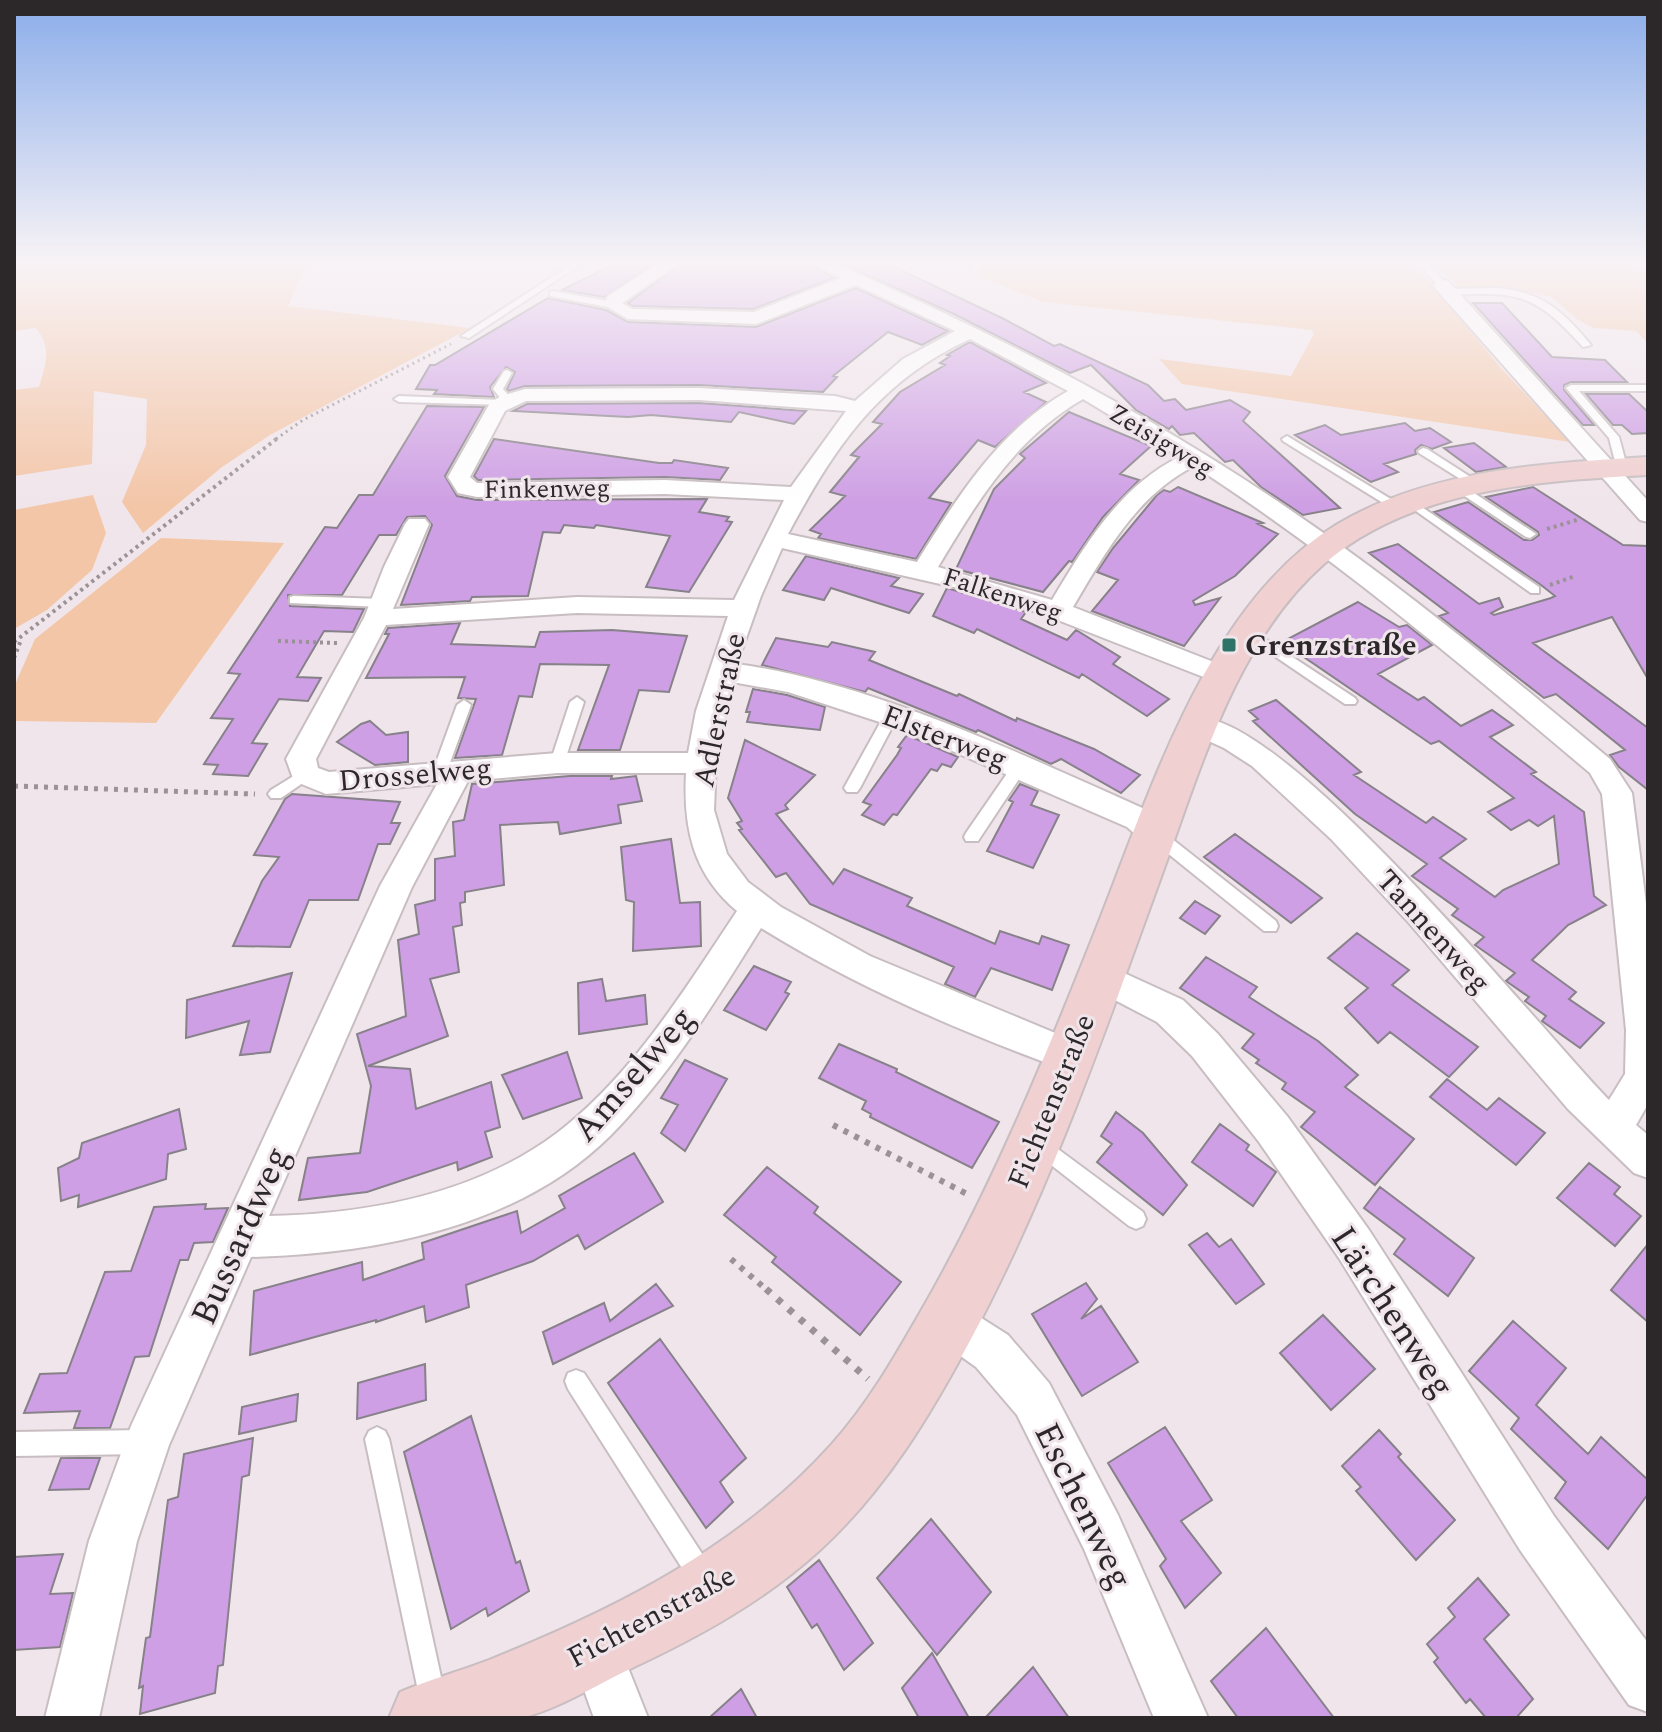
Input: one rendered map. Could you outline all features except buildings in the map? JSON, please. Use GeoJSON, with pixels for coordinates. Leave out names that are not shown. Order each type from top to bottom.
{"type":"FeatureCollection","features":[{"type":"Feature","properties":{"kind":"street","name":"Adlerstraße"},"geometry":{"type":"LineString","coordinates":[[947,343],[912,360],[859,408],[799,494],[775,539],[742,608],[723,672],[702,763],[699,811],[702,832],[722,872],[737,892],[756,909],[868,972],[1071,1056]]}},
{"type":"Feature","properties":{"kind":"street","name":"Zeisigweg"},"geometry":{"type":"LineString","coordinates":[[989,343],[1195,457],[1326,547]]}},
{"type":"Feature","properties":{"kind":"street"},"geometry":{"type":"LineString","coordinates":[[1501,343],[1625,467],[1648,515]]}},
{"type":"Feature","properties":{"kind":"street"},"geometry":{"type":"LineString","coordinates":[[924,570],[972,492],[997,460],[1054,406],[1081,392]]}},
{"type":"Feature","properties":{"kind":"street"},"geometry":{"type":"LineString","coordinates":[[505,402],[539,395],[684,394],[835,402],[859,408]]}},
{"type":"Feature","properties":{"kind":"street","name":"Finkenweg"},"geometry":{"type":"LineString","coordinates":[[505,402],[459,477],[466,488],[665,487],[799,494]]}},
{"type":"Feature","properties":{"kind":"street"},"geometry":{"type":"LineString","coordinates":[[1058,610],[1116,520],[1162,475],[1195,457]]}},
{"type":"Feature","properties":{"kind":"street","name":"Fichtenstraße"},"geometry":{"type":"LineString","coordinates":[[431,1716],[503,1690],[711,1590],[783,1539],[834,1489],[900,1407],[1006,1214],[1201,726],[1237,654],[1294,575],[1326,547],[1362,525],[1406,506],[1469,487],[1625,467]]}},
{"type":"Feature","properties":{"kind":"street","name":"Drosselweg"},"geometry":{"type":"LineString","coordinates":[[417,524],[365,644],[304,748],[301,759],[305,774],[326,783],[557,763],[702,763]]}},
{"type":"Feature","properties":{"kind":"street","name":"Falkenweg"},"geometry":{"type":"LineString","coordinates":[[775,539],[924,570],[1058,610],[1237,654]]}},
{"type":"Feature","properties":{"kind":"street"},"geometry":{"type":"LineString","coordinates":[[1326,547],[1470,658],[1600,766],[1611,779],[1617,793],[1644,1030],[1644,1077],[1613,1128]]}},
{"type":"Feature","properties":{"kind":"street"},"geometry":{"type":"LineString","coordinates":[[380,611],[577,605],[742,608]]}},
{"type":"Feature","properties":{"kind":"street","name":"Elsterweg"},"geometry":{"type":"LineString","coordinates":[[723,672],[778,681],[892,714],[958,738],[1138,819],[1156,834]]}},
{"type":"Feature","properties":{"kind":"street","name":"Tannenweg"},"geometry":{"type":"LineString","coordinates":[[1201,726],[1228,736],[1254,751],[1332,821],[1432,926],[1571,1087],[1648,1160]]}},
{"type":"Feature","properties":{"kind":"street","name":"Bussardweg"},"geometry":{"type":"LineString","coordinates":[[72,1718],[109,1556],[147,1442],[396,886],[451,787],[448,771]]}},
{"type":"Feature","properties":{"kind":"street","name":"Amselweg"},"geometry":{"type":"LineString","coordinates":[[237,1237],[283,1237],[388,1222],[446,1208],[534,1172],[573,1145],[654,1057],[756,909]]}},
{"type":"Feature","properties":{"kind":"street","name":"Lärchenweg"},"geometry":{"type":"LineString","coordinates":[[1100,976],[1170,1011],[1205,1045],[1273,1129],[1354,1244],[1537,1533],[1648,1686]]}},
{"type":"Feature","properties":{"kind":"street","name":"Eschenweg"},"geometry":{"type":"LineString","coordinates":[[949,1322],[992,1351],[1033,1399],[1101,1532],[1181,1718]]}},
{"type":"Feature","properties":{"kind":"street"},"geometry":{"type":"LineString","coordinates":[[595,1648],[621,1718]]}},
{"type":"Feature","properties":{"kind":"lane"},"geometry":{"type":"LineString","coordinates":[[399,399],[505,402],[498,389],[507,373]]}},
{"type":"Feature","properties":{"kind":"lane"},"geometry":{"type":"LineString","coordinates":[[1625,467],[1614,437],[1571,388],[1648,388]]}},
{"type":"Feature","properties":{"kind":"lane"},"geometry":{"type":"LineString","coordinates":[[1287,439],[1406,506],[1535,590]]}},
{"type":"Feature","properties":{"kind":"lane"},"geometry":{"type":"LineString","coordinates":[[1423,451],[1530,534]]}},
{"type":"Feature","properties":{"kind":"lane"},"geometry":{"type":"LineString","coordinates":[[294,600],[380,611]]}},
{"type":"Feature","properties":{"kind":"lane"},"geometry":{"type":"LineString","coordinates":[[1237,654],[1350,701]]}},
{"type":"Feature","properties":{"kind":"lane"},"geometry":{"type":"LineString","coordinates":[[557,763],[577,702]]}},
{"type":"Feature","properties":{"kind":"lane"},"geometry":{"type":"LineString","coordinates":[[448,771],[464,705]]}},
{"type":"Feature","properties":{"kind":"lane"},"geometry":{"type":"LineString","coordinates":[[852,788],[892,714]]}},
{"type":"Feature","properties":{"kind":"lane"},"geometry":{"type":"LineString","coordinates":[[972,837],[1020,766]]}},
{"type":"Feature","properties":{"kind":"lane"},"geometry":{"type":"LineString","coordinates":[[276,794],[305,774]]}},
{"type":"Feature","properties":{"kind":"lane"},"geometry":{"type":"LineString","coordinates":[[1156,834],[1178,855],[1270,926]]}},
{"type":"Feature","properties":{"kind":"lane"},"geometry":{"type":"LineString","coordinates":[[1036,1142],[1136,1219]]}},
{"type":"Feature","properties":{"kind":"lane"},"geometry":{"type":"LineString","coordinates":[[576,1381],[711,1590]]}},
{"type":"Feature","properties":{"kind":"lane"},"geometry":{"type":"LineString","coordinates":[[377,1439],[431,1716]]}},
{"type":"Feature","properties":{"kind":"lane"},"geometry":{"type":"LineString","coordinates":[[14,1444],[147,1442]]}},
{"type":"Feature","properties":{"kind":"path"},"geometry":{"type":"LineString","coordinates":[[14,642],[293,427],[453,343]]}},
{"type":"Feature","properties":{"kind":"path"},"geometry":{"type":"LineString","coordinates":[[1556,527],[1580,519]]}},
{"type":"Feature","properties":{"kind":"path"},"geometry":{"type":"LineString","coordinates":[[1552,584],[1575,576]]}},
{"type":"Feature","properties":{"kind":"path"},"geometry":{"type":"LineString","coordinates":[[14,658],[21,639]]}},
{"type":"Feature","properties":{"kind":"path"},"geometry":{"type":"LineString","coordinates":[[278,641],[365,644]]}},
{"type":"Feature","properties":{"kind":"path"},"geometry":{"type":"LineString","coordinates":[[14,786],[276,794]]}},
{"type":"Feature","properties":{"kind":"path"},"geometry":{"type":"LineString","coordinates":[[833,1125],[1006,1214]]}},
{"type":"Feature","properties":{"kind":"path"},"geometry":{"type":"LineString","coordinates":[[731,1259],[900,1407]]}},
{"type":"Feature","properties":{"kind":"shaded area"},"geometry":{"type":"Polygon","coordinates":[[[44,343],[442,343],[270,435],[222,467],[143,533],[122,502],[146,445],[147,399],[94,391],[92,464],[14,476],[14,390],[39,387],[46,349],[44,343]]]}},
{"type":"Feature","properties":{"kind":"shaded area"},"geometry":{"type":"Polygon","coordinates":[[[1309,343],[1480,343],[1570,442],[1182,384],[1159,359],[1291,376],[1309,343]]]}},
{"type":"Feature","properties":{"kind":"shaded area"},"geometry":{"type":"Polygon","coordinates":[[[93,495],[106,533],[92,570],[47,610],[14,629],[14,510],[93,495]]]}},
{"type":"Feature","properties":{"kind":"shaded area"},"geometry":{"type":"Polygon","coordinates":[[[161,538],[284,543],[156,723],[14,721],[14,687],[35,639],[161,538]]]}},
{"type":"Feature","properties":{"kind":"place","name":"Grenzstraße"},"geometry":{"type":"Point","coordinates":[1229,645]}}]}
